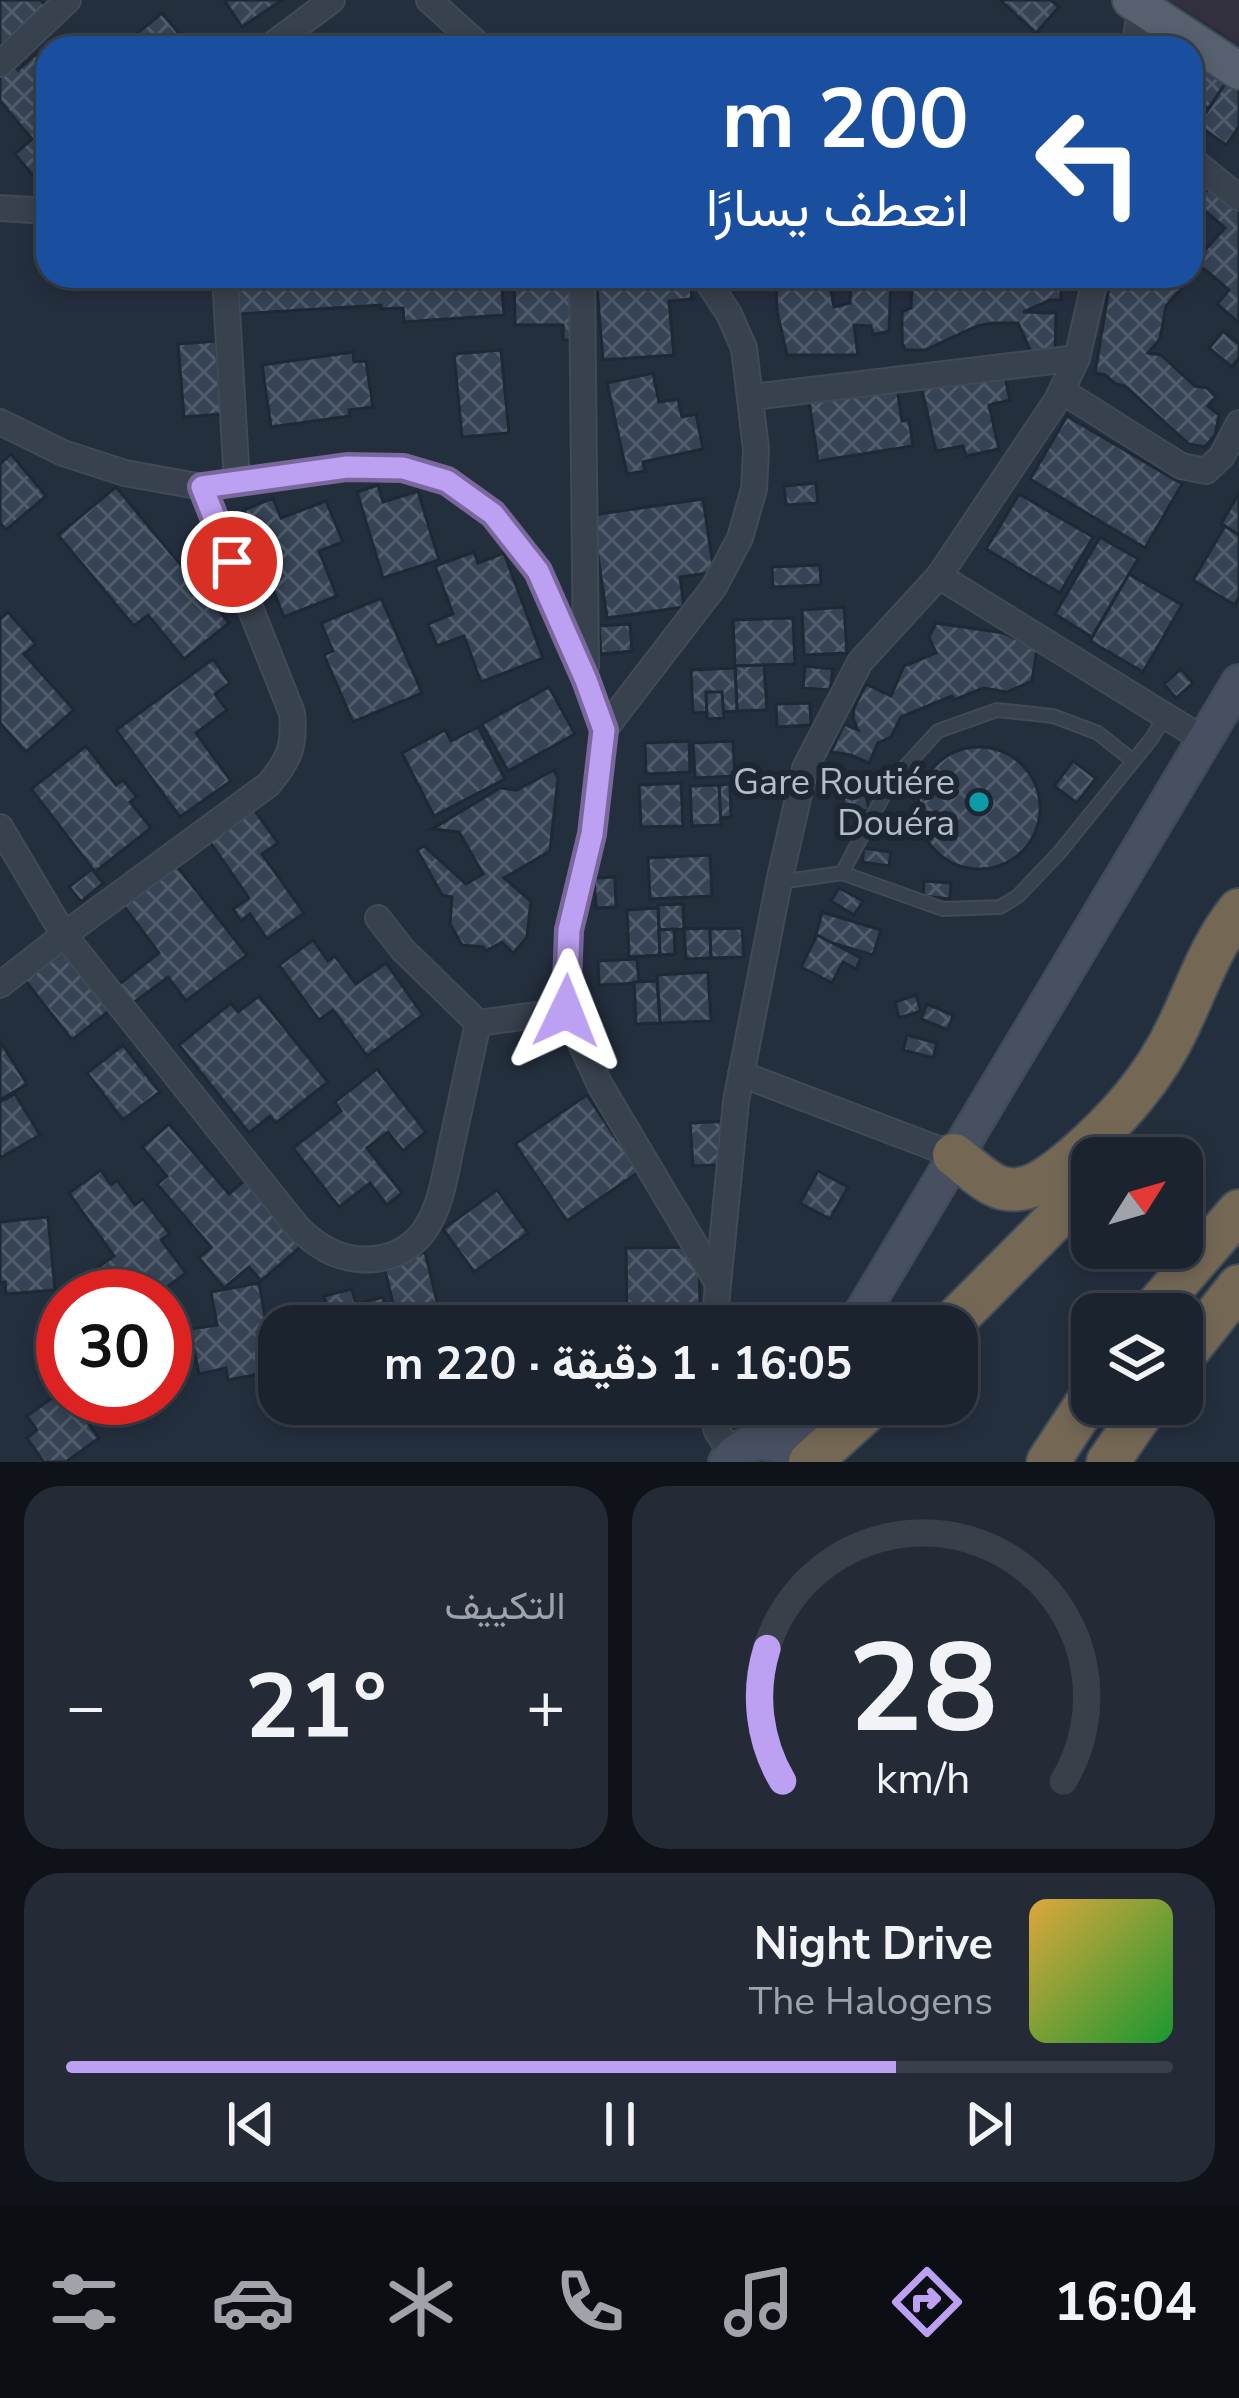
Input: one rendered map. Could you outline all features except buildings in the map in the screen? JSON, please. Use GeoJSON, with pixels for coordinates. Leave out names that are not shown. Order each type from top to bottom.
{"type":"FeatureCollection","features":[{"type":"Feature","properties":{"kind":"highway"},"geometry":{"type":"LineString","coordinates":[[954,1155],[1000,1187],[1013,1190],[1034,1185],[1063,1167],[1106,1130],[1154,1072],[1218,940],[1239,910]]}},
{"type":"Feature","properties":{"kind":"highway"},"geometry":{"type":"LineString","coordinates":[[1128,1137],[1154,1103],[1239,947]]}},
{"type":"Feature","properties":{"kind":"highway"},"geometry":{"type":"LineString","coordinates":[[1119,1137],[1133,1099]]}},
{"type":"Feature","properties":{"kind":"highway"},"geometry":{"type":"LineString","coordinates":[[970,1305],[1071,1203]]}},
{"type":"Feature","properties":{"kind":"highway"},"geometry":{"type":"LineString","coordinates":[[1168,1293],[1239,1210]]}},
{"type":"Feature","properties":{"kind":"highway"},"geometry":{"type":"LineString","coordinates":[[1203,1331],[1239,1286]]}},
{"type":"Feature","properties":{"kind":"highway"},"geometry":{"type":"LineString","coordinates":[[798,1457],[844,1425]]}},
{"type":"Feature","properties":{"kind":"highway"},"geometry":{"type":"LineString","coordinates":[[1048,1462],[1072,1425]]}},
{"type":"Feature","properties":{"kind":"highway"},"geometry":{"type":"LineString","coordinates":[[1108,1462],[1134,1425]]}},
{"type":"Feature","properties":{"kind":"main road"},"geometry":{"type":"LineString","coordinates":[[1136,3],[1186,36]]}},
{"type":"Feature","properties":{"kind":"main road"},"geometry":{"type":"LineString","coordinates":[[1203,47],[1239,71]]}},
{"type":"Feature","properties":{"kind":"main road"},"geometry":{"type":"LineString","coordinates":[[866,1305],[1239,682]]}},
{"type":"Feature","properties":{"kind":"main road"},"geometry":{"type":"LineString","coordinates":[[729,1458],[757,1442],[770,1442],[798,1457],[805,1425]]}},
{"type":"Feature","properties":{"kind":"street"},"geometry":{"type":"LineString","coordinates":[[0,64],[69,0]]}},
{"type":"Feature","properties":{"kind":"street"},"geometry":{"type":"LineString","coordinates":[[284,36],[332,0]]}},
{"type":"Feature","properties":{"kind":"street"},"geometry":{"type":"LineString","coordinates":[[429,0],[469,36]]}},
{"type":"Feature","properties":{"kind":"street"},"geometry":{"type":"LineString","coordinates":[[1135,36],[1136,3]]}},
{"type":"Feature","properties":{"kind":"street"},"geometry":{"type":"LineString","coordinates":[[1203,169],[1239,198]]}},
{"type":"Feature","properties":{"kind":"street"},"geometry":{"type":"LineString","coordinates":[[0,208],[36,210]]}},
{"type":"Feature","properties":{"kind":"street"},"geometry":{"type":"LineString","coordinates":[[226,288],[236,483]]}},
{"type":"Feature","properties":{"kind":"street"},"geometry":{"type":"LineString","coordinates":[[582,288],[586,680]]}},
{"type":"Feature","properties":{"kind":"street"},"geometry":{"type":"LineString","coordinates":[[604,730],[714,586],[740,538],[754,489],[756,449],[744,349],[712,288]]}},
{"type":"Feature","properties":{"kind":"street"},"geometry":{"type":"LineString","coordinates":[[715,1305],[741,1074],[805,768],[860,662],[939,576],[1061,391],[1077,358],[1093,288]]}},
{"type":"Feature","properties":{"kind":"street"},"geometry":{"type":"LineString","coordinates":[[752,397],[1077,358]]}},
{"type":"Feature","properties":{"kind":"street"},"geometry":{"type":"LineString","coordinates":[[1061,391],[1181,466],[1205,471],[1222,456],[1239,423]]}},
{"type":"Feature","properties":{"kind":"street"},"geometry":{"type":"LineString","coordinates":[[0,422],[63,452],[124,473],[202,487],[347,467],[403,468],[447,481],[493,514],[538,571],[604,730],[592,834],[569,930],[566,1011],[600,1085],[717,1282]]}},
{"type":"Feature","properties":{"kind":"street"},"geometry":{"type":"LineString","coordinates":[[0,985],[269,784],[285,764],[294,741],[292,713],[202,487]]}},
{"type":"Feature","properties":{"kind":"street"},"geometry":{"type":"LineString","coordinates":[[939,576],[1206,741]]}},
{"type":"Feature","properties":{"kind":"street"},"geometry":{"type":"LineString","coordinates":[[0,827],[64,935],[299,1229],[317,1246],[340,1257],[382,1258],[402,1252],[429,1224],[438,1204],[478,1023]]}},
{"type":"Feature","properties":{"kind":"street"},"geometry":{"type":"LineString","coordinates":[[378,918],[403,950],[478,1023]]}},
{"type":"Feature","properties":{"kind":"street"},"geometry":{"type":"LineString","coordinates":[[478,1023],[566,1011]]}},
{"type":"Feature","properties":{"kind":"street"},"geometry":{"type":"LineString","coordinates":[[741,1074],[954,1155]]}},
{"type":"Feature","properties":{"kind":"street"},"geometry":{"type":"LineString","coordinates":[[715,1425],[729,1458]]}},
{"type":"Feature","properties":{"kind":"lane"},"geometry":{"type":"LineString","coordinates":[[842,873],[891,782],[938,731],[998,710],[1053,716],[1098,733],[1132,760]]}},
{"type":"Feature","properties":{"kind":"lane"},"geometry":{"type":"LineString","coordinates":[[779,882],[842,873],[943,909],[1000,907],[1035,880],[1166,716]]}},
{"type":"Feature","properties":{"kind":"shaded area"},"geometry":{"type":"Polygon","coordinates":[[[1169,0],[1239,0],[1239,43],[1169,0]]]}},
{"type":"Feature","properties":{"kind":"place","name":"Gare Routiére Douéra"},"geometry":{"type":"Point","coordinates":[979,802]}},
{"type":"Feature","properties":{"kind":"route"},"geometry":{"type":"LineString","coordinates":[[232,562],[202,487],[347,467],[403,468],[447,481],[493,514],[538,571],[604,730],[592,834],[569,930],[566,1011]]}}]}
